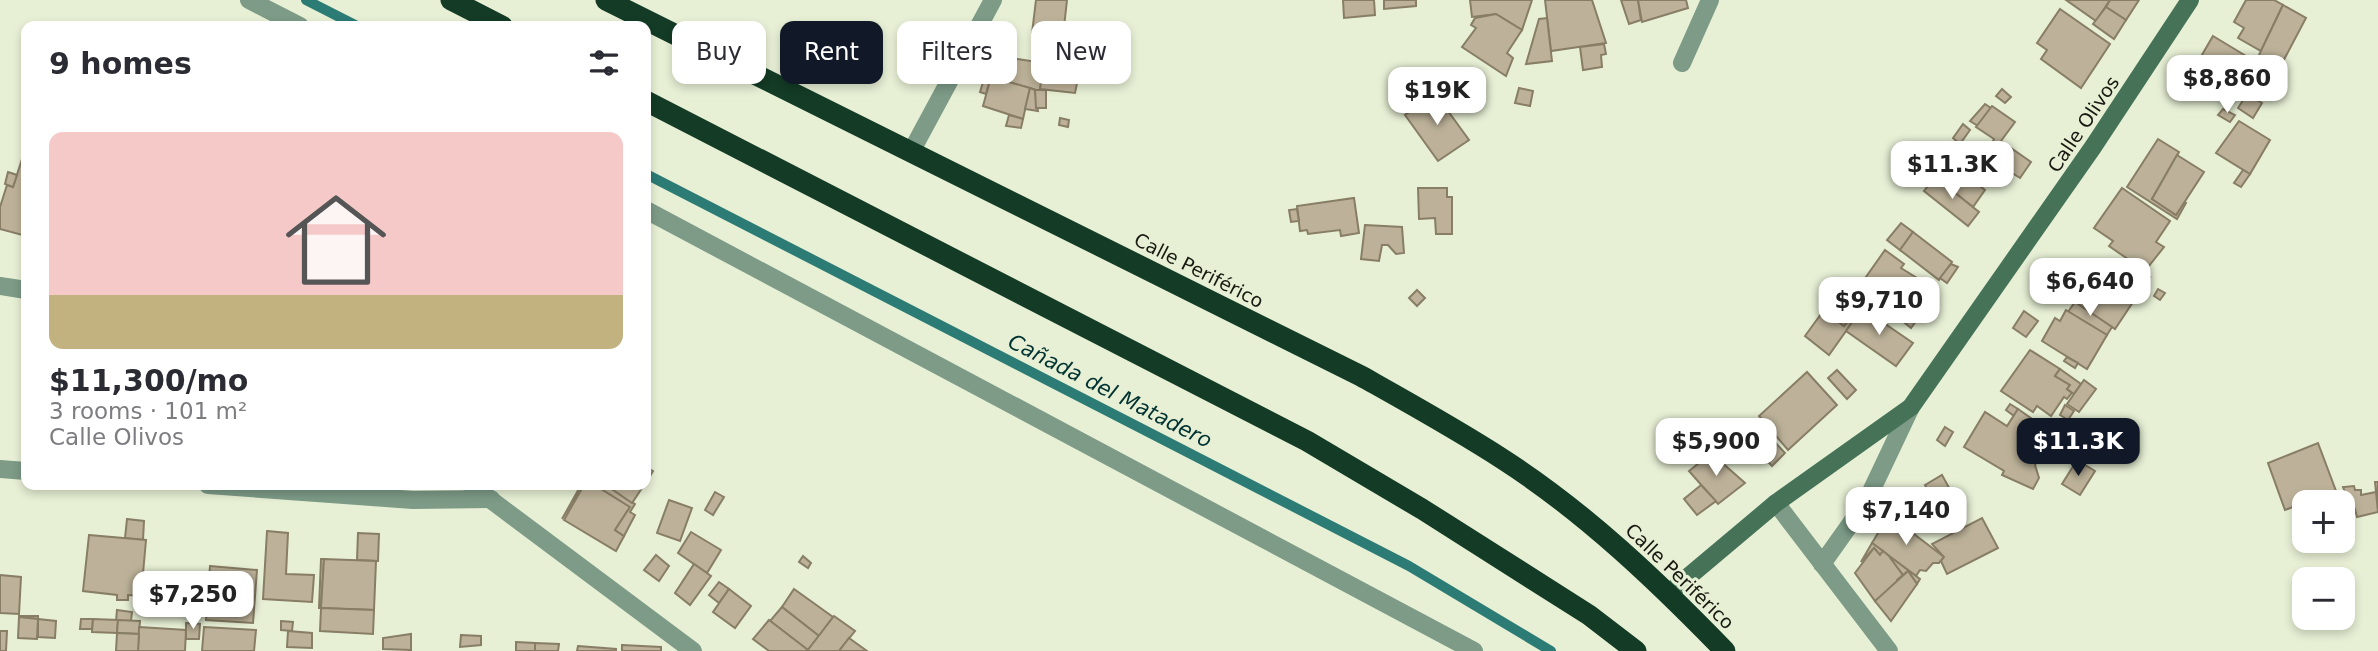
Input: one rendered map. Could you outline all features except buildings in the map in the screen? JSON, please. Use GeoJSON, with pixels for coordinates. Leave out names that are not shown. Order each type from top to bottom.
{"type":"FeatureCollection","features":[{"type":"Feature","properties":{"kind":"highway"},"geometry":{"type":"LineString","coordinates":[[451,0],[492,21]]}},
{"type":"Feature","properties":{"kind":"highway","name":"Calle Periférico"},"geometry":{"type":"LineString","coordinates":[[606,0],[648,21]]}},
{"type":"Feature","properties":{"kind":"highway","name":"Calle Periférico"},"geometry":{"type":"LineString","coordinates":[[651,22],[1362,376],[1429,414],[1505,461],[1572,510],[1669,593],[1725,651]]}},
{"type":"Feature","properties":{"kind":"highway"},"geometry":{"type":"LineString","coordinates":[[651,104],[1307,441],[1422,509],[1589,615],[1636,651]]}},
{"type":"Feature","properties":{"kind":"street"},"geometry":{"type":"LineString","coordinates":[[249,0],[290,21]]}},
{"type":"Feature","properties":{"kind":"street"},"geometry":{"type":"LineString","coordinates":[[911,152],[993,0]]}},
{"type":"Feature","properties":{"kind":"street"},"geometry":{"type":"LineString","coordinates":[[1682,63],[1710,0]]}},
{"type":"Feature","properties":{"kind":"street","name":"Calle Olivos"},"geometry":{"type":"LineString","coordinates":[[1822,565],[1866,502],[1911,407],[2093,147],[2190,0]]}},
{"type":"Feature","properties":{"kind":"street"},"geometry":{"type":"LineString","coordinates":[[651,213],[1475,651]]}},
{"type":"Feature","properties":{"kind":"street"},"geometry":{"type":"LineString","coordinates":[[0,286],[21,289]]}},
{"type":"Feature","properties":{"kind":"street","name":"Calle Olivos"},"geometry":{"type":"LineString","coordinates":[[1669,593],[1776,503],[1911,407]]}},
{"type":"Feature","properties":{"kind":"street"},"geometry":{"type":"LineString","coordinates":[[0,469],[21,471]]}},
{"type":"Feature","properties":{"kind":"street"},"geometry":{"type":"LineString","coordinates":[[276,490],[413,500],[491,499]]}},
{"type":"Feature","properties":{"kind":"street"},"geometry":{"type":"LineString","coordinates":[[478,490],[693,651]]}},
{"type":"Feature","properties":{"kind":"street"},"geometry":{"type":"LineString","coordinates":[[1776,503],[1889,651]]}},
{"type":"Feature","properties":{"kind":"waterway","name":"Cañada del Matadero"},"geometry":{"type":"LineString","coordinates":[[306,0],[347,21]]}},
{"type":"Feature","properties":{"kind":"waterway","name":"Cañada del Matadero"},"geometry":{"type":"LineString","coordinates":[[651,177],[1409,566],[1551,651]]}}]}
